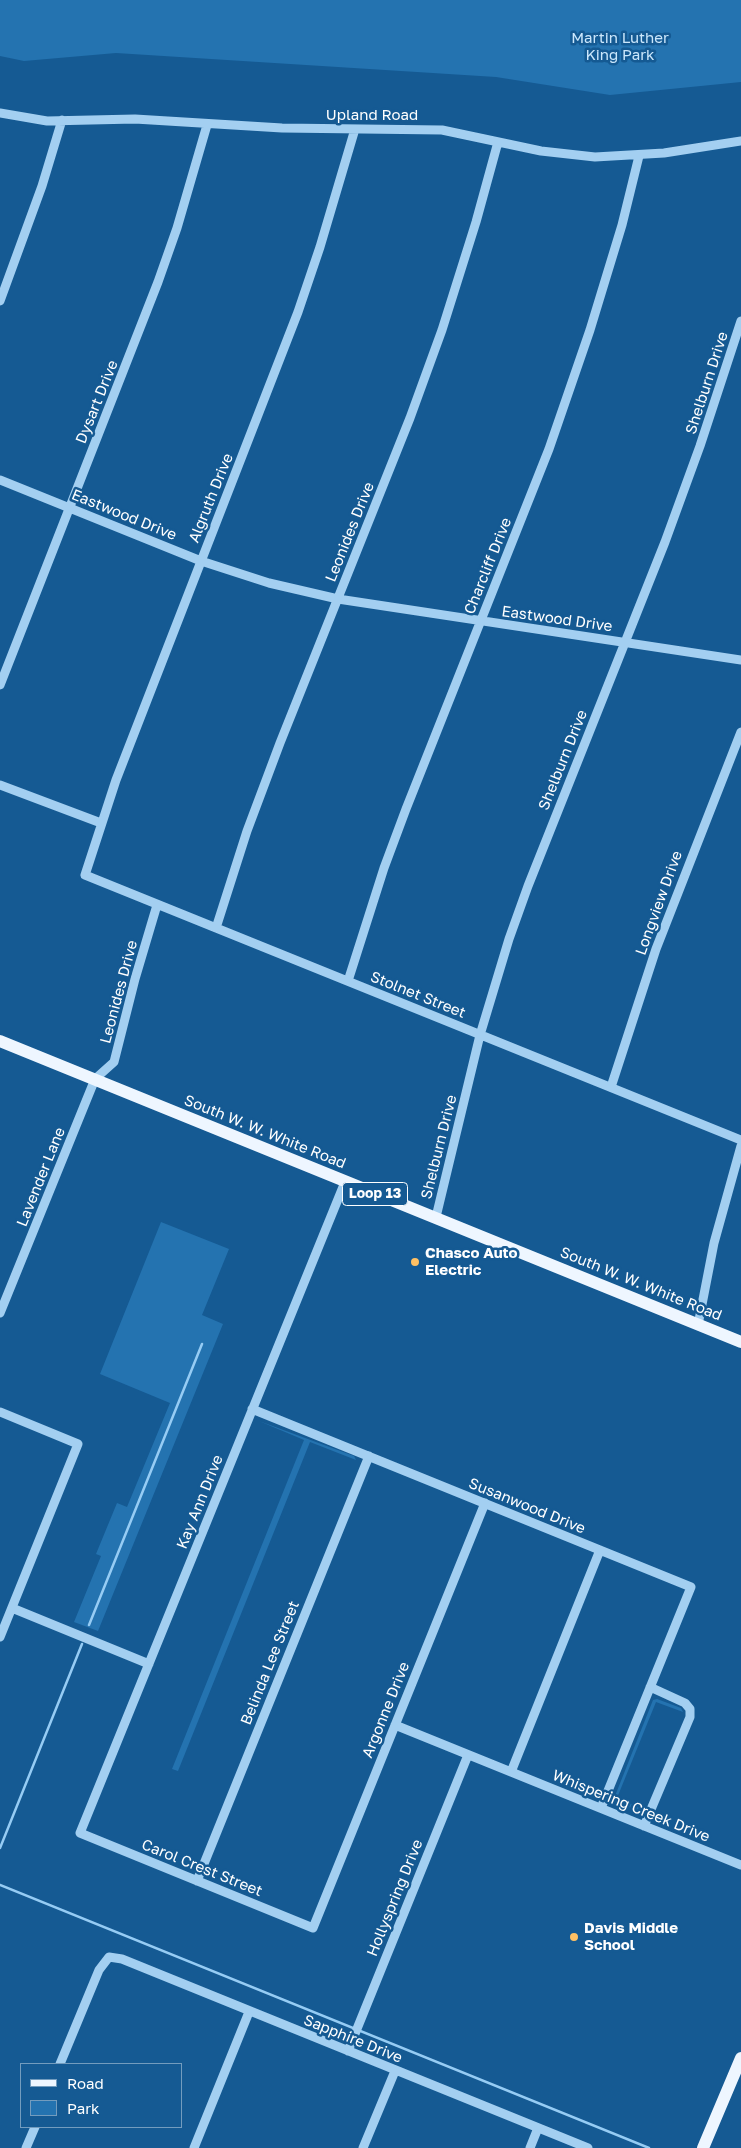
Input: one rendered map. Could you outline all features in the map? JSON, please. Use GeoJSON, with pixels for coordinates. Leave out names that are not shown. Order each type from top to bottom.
{"type":"FeatureCollection","features":[{"type":"Feature","properties":{"kind":"main road","name":"South W. W. White Road"},"geometry":{"type":"LineString","coordinates":[[0,1041],[741,1342]]}},
{"type":"Feature","properties":{"kind":"main road"},"geometry":{"type":"LineString","coordinates":[[703,2148],[741,2058]]}},
{"type":"Feature","properties":{"kind":"street","name":"Upland Road"},"geometry":{"type":"LineString","coordinates":[[0,113],[32,120],[134,119],[207,125],[442,130],[577,156],[639,156],[741,141]]}},
{"type":"Feature","properties":{"kind":"street"},"geometry":{"type":"LineString","coordinates":[[0,301],[42,186],[62,120]]}},
{"type":"Feature","properties":{"kind":"street","name":"Dysart Drive"},"geometry":{"type":"LineString","coordinates":[[0,685],[158,282],[180,219],[207,125]]}},
{"type":"Feature","properties":{"kind":"street","name":"Algruth Drive"},"geometry":{"type":"LineString","coordinates":[[85,875],[101,823],[298,312],[320,247],[355,129]]}},
{"type":"Feature","properties":{"kind":"street","name":"Leonides Drive"},"geometry":{"type":"LineString","coordinates":[[216,928],[247,831],[410,418],[442,330],[476,222],[498,142]]}},
{"type":"Feature","properties":{"kind":"street","name":"Charcliff Drive"},"geometry":{"type":"LineString","coordinates":[[348,981],[384,868],[549,449],[590,330],[622,225],[639,156]]}},
{"type":"Feature","properties":{"kind":"street","name":"Shelburn Drive"},"geometry":{"type":"LineString","coordinates":[[436,1218],[480,1035],[528,886],[697,454],[741,321]]}},
{"type":"Feature","properties":{"kind":"street","name":"Eastwood Drive"},"geometry":{"type":"LineString","coordinates":[[0,480],[201,561],[269,583],[338,599],[741,660]]}},
{"type":"Feature","properties":{"kind":"street","name":"Longview Drive"},"geometry":{"type":"LineString","coordinates":[[611,1087],[662,931],[741,732]]}},
{"type":"Feature","properties":{"kind":"street"},"geometry":{"type":"LineString","coordinates":[[0,785],[101,823]]}},
{"type":"Feature","properties":{"kind":"street","name":"Stolnet Street"},"geometry":{"type":"LineString","coordinates":[[85,875],[741,1140]]}},
{"type":"Feature","properties":{"kind":"street","name":"Leonides Drive"},"geometry":{"type":"LineString","coordinates":[[95,1079],[114,1062],[135,979],[157,905]]}},
{"type":"Feature","properties":{"kind":"street","name":"Lavender Lane"},"geometry":{"type":"LineString","coordinates":[[0,1313],[95,1079]]}},
{"type":"Feature","properties":{"kind":"street"},"geometry":{"type":"LineString","coordinates":[[698,1325],[714,1243],[741,1146]]}},
{"type":"Feature","properties":{"kind":"street","name":"Kay Ann Drive"},"geometry":{"type":"LineString","coordinates":[[80,1833],[345,1182]]}},
{"type":"Feature","properties":{"kind":"street","name":"Susanwood Drive"},"geometry":{"type":"LineString","coordinates":[[252,1409],[691,1587],[601,1808]]}},
{"type":"Feature","properties":{"kind":"street"},"geometry":{"type":"LineString","coordinates":[[0,1412],[78,1444],[0,1637]]}},
{"type":"Feature","properties":{"kind":"street","name":"Belinda Lee Street"},"geometry":{"type":"LineString","coordinates":[[197,1881],[369,1456]]}},
{"type":"Feature","properties":{"kind":"street","name":"Argonne Drive"},"geometry":{"type":"LineString","coordinates":[[313,1928],[485,1503]]}},
{"type":"Feature","properties":{"kind":"street"},"geometry":{"type":"LineString","coordinates":[[511,1772],[600,1550]]}},
{"type":"Feature","properties":{"kind":"street"},"geometry":{"type":"LineString","coordinates":[[12,1608],[149,1664]]}},
{"type":"Feature","properties":{"kind":"street"},"geometry":{"type":"LineString","coordinates":[[644,1826],[690,1718],[690,1709],[686,1703],[650,1687]]}},
{"type":"Feature","properties":{"kind":"street"},"geometry":{"type":"LineString","coordinates":[[395,1725],[468,1755]]}},
{"type":"Feature","properties":{"kind":"street","name":"Whispering Creek Drive"},"geometry":{"type":"LineString","coordinates":[[468,1755],[741,1865]]}},
{"type":"Feature","properties":{"kind":"street","name":"Hollyspring Drive"},"geometry":{"type":"LineString","coordinates":[[348,2052],[468,1755]]}},
{"type":"Feature","properties":{"kind":"street","name":"Carol Crest Street"},"geometry":{"type":"LineString","coordinates":[[80,1833],[313,1928]]}},
{"type":"Feature","properties":{"kind":"street","name":"Sapphire Drive"},"geometry":{"type":"LineString","coordinates":[[60,2063],[100,1970],[108,1957],[122,1959],[588,2148]]}},
{"type":"Feature","properties":{"kind":"street"},"geometry":{"type":"LineString","coordinates":[[194,2148],[250,2012]]}},
{"type":"Feature","properties":{"kind":"street"},"geometry":{"type":"LineString","coordinates":[[364,2148],[396,2071]]}},
{"type":"Feature","properties":{"kind":"street"},"geometry":{"type":"LineString","coordinates":[[26,2148],[35,2128]]}},
{"type":"Feature","properties":{"kind":"street"},"geometry":{"type":"LineString","coordinates":[[530,2148],[538,2128]]}},
{"type":"Feature","properties":{"kind":"green space","name":"Martin Luther King Park"},"geometry":{"type":"Polygon","coordinates":[[[0,0],[741,0],[741,82],[610,95],[496,77],[116,53],[24,61],[0,56],[0,0]]]}},
{"type":"Feature","properties":{"kind":"green space"},"geometry":{"type":"Polygon","coordinates":[[[161,1222],[229,1249],[202,1315],[223,1324],[98,1631],[74,1622],[101,1556],[96,1554],[117,1503],[127,1507],[170,1403],[100,1374],[161,1222]]]}},
{"type":"Feature","properties":{"kind":"green space"},"geometry":{"type":"Polygon","coordinates":[[[259,1421],[354,1456],[356,1460],[310,1442],[178,1771],[172,1769],[304,1440],[259,1421]]]}},
{"type":"Feature","properties":{"kind":"green space"},"geometry":{"type":"Polygon","coordinates":[[[657,1699],[681,1708],[683,1712],[656,1702],[617,1798],[644,1809],[639,1811],[616,1802],[615,1796],[653,1700],[657,1699]]]}},
{"type":"Feature","properties":{"kind":"waterway"},"geometry":{"type":"LineString","coordinates":[[89,1625],[202,1344]]}},
{"type":"Feature","properties":{"kind":"waterway"},"geometry":{"type":"LineString","coordinates":[[0,1848],[82,1644]]}},
{"type":"Feature","properties":{"kind":"waterway"},"geometry":{"type":"LineString","coordinates":[[0,1885],[649,2148]]}},
{"type":"Feature","properties":{"kind":"place","name":"Chasco Auto Electric"},"geometry":{"type":"Point","coordinates":[415,1262]}},
{"type":"Feature","properties":{"kind":"place","name":"Davis Middle School"},"geometry":{"type":"Point","coordinates":[574,1937]}}]}
